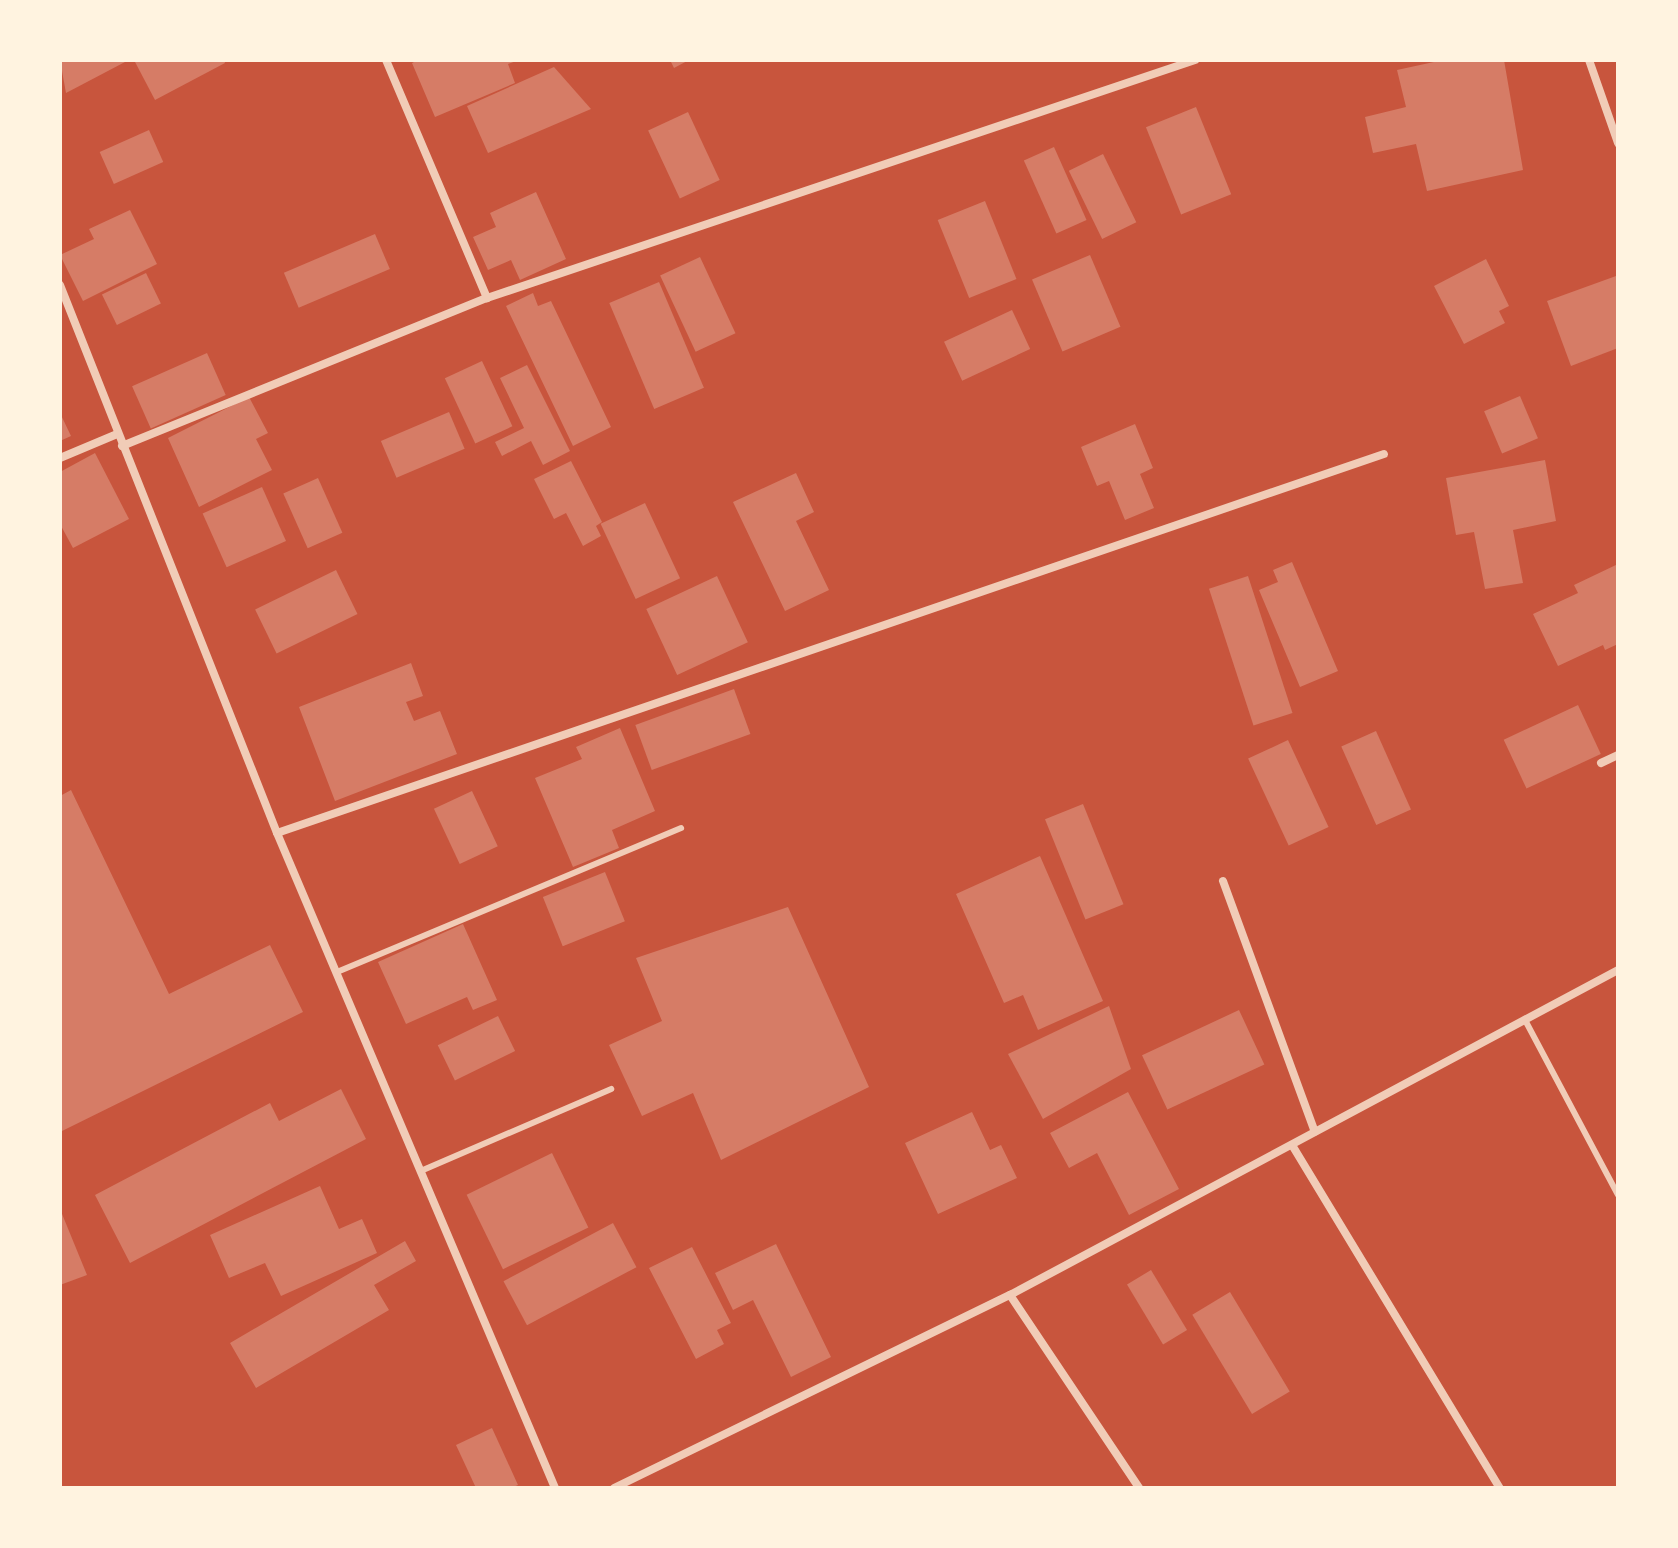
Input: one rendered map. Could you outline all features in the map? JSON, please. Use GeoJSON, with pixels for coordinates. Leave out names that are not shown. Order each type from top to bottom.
{"type":"FeatureCollection","features":[{"type":"Feature","properties":{"kind":"street"},"geometry":{"type":"LineString","coordinates":[[386,60],[487,298]]}},
{"type":"Feature","properties":{"kind":"street"},"geometry":{"type":"LineString","coordinates":[[122,446],[487,298],[1195,60]]}},
{"type":"Feature","properties":{"kind":"street"},"geometry":{"type":"LineString","coordinates":[[1589,60],[1618,143]]}},
{"type":"Feature","properties":{"kind":"street"},"geometry":{"type":"LineString","coordinates":[[60,285],[277,833],[423,1170],[555,1488]]}},
{"type":"Feature","properties":{"kind":"street"},"geometry":{"type":"LineString","coordinates":[[60,458],[117,434]]}},
{"type":"Feature","properties":{"kind":"street"},"geometry":{"type":"LineString","coordinates":[[277,833],[1384,454]]}},
{"type":"Feature","properties":{"kind":"street"},"geometry":{"type":"LineString","coordinates":[[1601,763],[1618,755]]}},
{"type":"Feature","properties":{"kind":"street"},"geometry":{"type":"LineString","coordinates":[[1223,881],[1315,1132]]}},
{"type":"Feature","properties":{"kind":"street"},"geometry":{"type":"LineString","coordinates":[[614,1488],[1010,1295],[1618,970]]}},
{"type":"Feature","properties":{"kind":"street"},"geometry":{"type":"LineString","coordinates":[[1292,1145],[1500,1488]]}},
{"type":"Feature","properties":{"kind":"street"},"geometry":{"type":"LineString","coordinates":[[1010,1295],[1139,1488]]}},
{"type":"Feature","properties":{"kind":"lane"},"geometry":{"type":"LineString","coordinates":[[337,972],[681,828]]}},
{"type":"Feature","properties":{"kind":"lane"},"geometry":{"type":"LineString","coordinates":[[1525,1020],[1618,1195]]}},
{"type":"Feature","properties":{"kind":"lane"},"geometry":{"type":"LineString","coordinates":[[423,1170],[611,1089]]}},
{"type":"Feature","properties":{"kind":"building"},"geometry":{"type":"Polygon","coordinates":[[[60,60],[124,60],[125,62],[66,93],[60,60]]]}},
{"type":"Feature","properties":{"kind":"building"},"geometry":{"type":"Polygon","coordinates":[[[134,60],[224,60],[225,63],[155,100],[134,60]]]}},
{"type":"Feature","properties":{"kind":"building"},"geometry":{"type":"Polygon","coordinates":[[[418,60],[519,60],[508,64],[515,83],[435,117],[412,63],[418,60]]]}},
{"type":"Feature","properties":{"kind":"building"},"geometry":{"type":"Polygon","coordinates":[[[670,60],[689,60],[674,68],[670,60]]]}},
{"type":"Feature","properties":{"kind":"building"},"geometry":{"type":"Polygon","coordinates":[[[1443,60],[1504,60],[1523,170],[1427,191],[1416,144],[1373,153],[1365,117],[1406,107],[1397,70],[1443,60]]]}},
{"type":"Feature","properties":{"kind":"building"},"geometry":{"type":"Polygon","coordinates":[[[554,67],[591,109],[488,153],[467,106],[554,67]]]}},
{"type":"Feature","properties":{"kind":"building"},"geometry":{"type":"Polygon","coordinates":[[[1196,107],[1231,194],[1181,214],[1146,127],[1196,107]]]}},
{"type":"Feature","properties":{"kind":"building"},"geometry":{"type":"Polygon","coordinates":[[[688,112],[720,180],[680,199],[648,131],[688,112]]]}},
{"type":"Feature","properties":{"kind":"building"},"geometry":{"type":"Polygon","coordinates":[[[149,130],[163,162],[114,184],[100,152],[149,130]]]}},
{"type":"Feature","properties":{"kind":"building"},"geometry":{"type":"Polygon","coordinates":[[[1054,147],[1087,220],[1056,234],[1024,160],[1054,147]]]}},
{"type":"Feature","properties":{"kind":"building"},"geometry":{"type":"Polygon","coordinates":[[[1103,154],[1136,222],[1102,239],[1069,171],[1103,154]]]}},
{"type":"Feature","properties":{"kind":"building"},"geometry":{"type":"Polygon","coordinates":[[[536,192],[566,259],[520,280],[511,260],[488,270],[473,237],[496,227],[490,213],[536,192]]]}},
{"type":"Feature","properties":{"kind":"building"},"geometry":{"type":"Polygon","coordinates":[[[985,201],[1016,279],[969,298],[938,220],[985,201]]]}},
{"type":"Feature","properties":{"kind":"building"},"geometry":{"type":"Polygon","coordinates":[[[130,210],[157,264],[83,301],[60,255],[94,239],[89,229],[130,210]]]}},
{"type":"Feature","properties":{"kind":"building"},"geometry":{"type":"Polygon","coordinates":[[[375,234],[390,269],[299,308],[284,273],[375,234]]]}},
{"type":"Feature","properties":{"kind":"building"},"geometry":{"type":"Polygon","coordinates":[[[1090,255],[1120,327],[1062,351],[1032,280],[1090,255]]]}},
{"type":"Feature","properties":{"kind":"building"},"geometry":{"type":"Polygon","coordinates":[[[700,257],[735,333],[696,352],[660,276],[700,257]]]}},
{"type":"Feature","properties":{"kind":"building"},"geometry":{"type":"Polygon","coordinates":[[[1486,259],[1509,306],[1499,311],[1505,323],[1464,344],[1434,286],[1486,259]]]}},
{"type":"Feature","properties":{"kind":"building"},"geometry":{"type":"Polygon","coordinates":[[[146,273],[161,304],[117,325],[102,294],[146,273]]]}},
{"type":"Feature","properties":{"kind":"building"},"geometry":{"type":"Polygon","coordinates":[[[1616,276],[1618,348],[1571,366],[1547,301],[1616,276]]]}},
{"type":"Feature","properties":{"kind":"building"},"geometry":{"type":"Polygon","coordinates":[[[659,282],[704,388],[654,409],[609,303],[659,282]]]}},
{"type":"Feature","properties":{"kind":"building"},"geometry":{"type":"Polygon","coordinates":[[[533,293],[538,306],[551,301],[611,427],[573,446],[506,306],[533,293]]]}},
{"type":"Feature","properties":{"kind":"building"},"geometry":{"type":"Polygon","coordinates":[[[1012,310],[1030,349],[962,381],[944,342],[1012,310]]]}},
{"type":"Feature","properties":{"kind":"building"},"geometry":{"type":"Polygon","coordinates":[[[207,353],[226,395],[151,428],[132,386],[207,353]]]}},
{"type":"Feature","properties":{"kind":"building"},"geometry":{"type":"Polygon","coordinates":[[[482,361],[512,426],[475,444],[445,378],[482,361]]]}},
{"type":"Feature","properties":{"kind":"building"},"geometry":{"type":"Polygon","coordinates":[[[527,365],[570,451],[543,465],[531,441],[502,456],[495,442],[524,428],[500,378],[527,365]]]}},
{"type":"Feature","properties":{"kind":"building"},"geometry":{"type":"Polygon","coordinates":[[[1520,396],[1538,438],[1502,454],[1484,411],[1520,396]]]}},
{"type":"Feature","properties":{"kind":"building"},"geometry":{"type":"Polygon","coordinates":[[[249,397],[268,433],[256,439],[272,470],[199,507],[168,438],[249,397]]]}},
{"type":"Feature","properties":{"kind":"building"},"geometry":{"type":"Polygon","coordinates":[[[449,412],[465,449],[397,478],[381,441],[449,412]]]}},
{"type":"Feature","properties":{"kind":"building"},"geometry":{"type":"Polygon","coordinates":[[[60,413],[71,436],[60,441],[60,413]]]}},
{"type":"Feature","properties":{"kind":"building"},"geometry":{"type":"Polygon","coordinates":[[[1135,424],[1153,468],[1140,474],[1154,508],[1125,520],[1109,481],[1097,486],[1081,447],[1135,424]]]}},
{"type":"Feature","properties":{"kind":"building"},"geometry":{"type":"Polygon","coordinates":[[[95,453],[129,519],[73,548],[60,524],[60,472],[95,453]]]}},
{"type":"Feature","properties":{"kind":"building"},"geometry":{"type":"Polygon","coordinates":[[[1545,460],[1556,521],[1513,530],[1523,583],[1485,589],[1474,532],[1456,535],[1446,478],[1545,460]]]}},
{"type":"Feature","properties":{"kind":"building"},"geometry":{"type":"Polygon","coordinates":[[[571,461],[602,522],[596,526],[601,536],[583,546],[566,513],[554,519],[534,479],[571,461]]]}},
{"type":"Feature","properties":{"kind":"building"},"geometry":{"type":"Polygon","coordinates":[[[796,473],[814,512],[796,521],[829,590],[785,611],[733,502],[796,473]]]}},
{"type":"Feature","properties":{"kind":"building"},"geometry":{"type":"Polygon","coordinates":[[[318,478],[342,533],[308,548],[283,493],[318,478]]]}},
{"type":"Feature","properties":{"kind":"building"},"geometry":{"type":"Polygon","coordinates":[[[262,487],[286,541],[227,567],[203,513],[262,487]]]}},
{"type":"Feature","properties":{"kind":"building"},"geometry":{"type":"Polygon","coordinates":[[[645,503],[680,578],[636,599],[601,524],[645,503]]]}},
{"type":"Feature","properties":{"kind":"building"},"geometry":{"type":"Polygon","coordinates":[[[1292,562],[1338,671],[1300,687],[1259,590],[1278,582],[1273,570],[1292,562]]]}},
{"type":"Feature","properties":{"kind":"building"},"geometry":{"type":"Polygon","coordinates":[[[1618,564],[1618,644],[1605,650],[1603,645],[1558,666],[1533,614],[1578,593],[1574,585],[1618,564]]]}},
{"type":"Feature","properties":{"kind":"building"},"geometry":{"type":"Polygon","coordinates":[[[336,570],[357,614],[277,653],[255,609],[336,570]]]}},
{"type":"Feature","properties":{"kind":"building"},"geometry":{"type":"Polygon","coordinates":[[[717,576],[748,642],[677,675],[646,609],[717,576]]]}},
{"type":"Feature","properties":{"kind":"building"},"geometry":{"type":"Polygon","coordinates":[[[1248,576],[1292,713],[1254,726],[1209,589],[1248,576]]]}},
{"type":"Feature","properties":{"kind":"building"},"geometry":{"type":"Polygon","coordinates":[[[411,663],[423,696],[406,702],[414,721],[440,711],[457,754],[335,801],[299,707],[411,663]]]}},
{"type":"Feature","properties":{"kind":"building"},"geometry":{"type":"Polygon","coordinates":[[[734,689],[750,734],[652,770],[635,725],[734,689]]]}},
{"type":"Feature","properties":{"kind":"building"},"geometry":{"type":"Polygon","coordinates":[[[1578,705],[1601,754],[1527,789],[1504,740],[1578,705]]]}},
{"type":"Feature","properties":{"kind":"building"},"geometry":{"type":"Polygon","coordinates":[[[620,728],[655,811],[612,830],[619,848],[573,867],[535,778],[582,759],[576,747],[620,728]]]}},
{"type":"Feature","properties":{"kind":"building"},"geometry":{"type":"Polygon","coordinates":[[[1376,731],[1411,810],[1376,825],[1341,746],[1376,731]]]}},
{"type":"Feature","properties":{"kind":"building"},"geometry":{"type":"Polygon","coordinates":[[[1288,740],[1329,827],[1289,846],[1248,759],[1288,740]]]}},
{"type":"Feature","properties":{"kind":"building"},"geometry":{"type":"Polygon","coordinates":[[[71,790],[169,994],[270,945],[303,1012],[60,1132],[60,796],[71,790]]]}},
{"type":"Feature","properties":{"kind":"building"},"geometry":{"type":"Polygon","coordinates":[[[472,791],[498,846],[460,864],[434,809],[472,791]]]}},
{"type":"Feature","properties":{"kind":"building"},"geometry":{"type":"Polygon","coordinates":[[[1083,804],[1123,904],[1085,919],[1045,819],[1083,804]]]}},
{"type":"Feature","properties":{"kind":"building"},"geometry":{"type":"Polygon","coordinates":[[[1040,856],[1103,1001],[1038,1030],[1023,995],[1004,1003],[956,894],[1040,856]]]}},
{"type":"Feature","properties":{"kind":"building"},"geometry":{"type":"Polygon","coordinates":[[[605,872],[625,921],[563,946],[543,897],[605,872]]]}},
{"type":"Feature","properties":{"kind":"building"},"geometry":{"type":"Polygon","coordinates":[[[788,907],[869,1087],[721,1160],[693,1093],[642,1116],[609,1045],[662,1021],[636,958],[788,907]]]}},
{"type":"Feature","properties":{"kind":"building"},"geometry":{"type":"Polygon","coordinates":[[[463,924],[497,1000],[473,1010],[467,997],[406,1024],[378,962],[463,924]]]}},
{"type":"Feature","properties":{"kind":"building"},"geometry":{"type":"Polygon","coordinates":[[[1109,1006],[1131,1069],[1043,1119],[1008,1054],[1109,1006]]]}},
{"type":"Feature","properties":{"kind":"building"},"geometry":{"type":"Polygon","coordinates":[[[1239,1010],[1264,1064],[1167,1110],[1142,1055],[1239,1010]]]}},
{"type":"Feature","properties":{"kind":"building"},"geometry":{"type":"Polygon","coordinates":[[[498,1016],[515,1051],[455,1080],[438,1045],[498,1016]]]}},
{"type":"Feature","properties":{"kind":"building"},"geometry":{"type":"Polygon","coordinates":[[[341,1089],[366,1139],[130,1263],[95,1195],[270,1103],[279,1121],[341,1089]]]}},
{"type":"Feature","properties":{"kind":"building"},"geometry":{"type":"Polygon","coordinates":[[[1128,1092],[1179,1189],[1129,1215],[1097,1153],[1069,1168],[1050,1133],[1128,1092]]]}},
{"type":"Feature","properties":{"kind":"building"},"geometry":{"type":"Polygon","coordinates":[[[972,1112],[990,1150],[1001,1145],[1017,1178],[938,1214],[905,1143],[972,1112]]]}},
{"type":"Feature","properties":{"kind":"building"},"geometry":{"type":"Polygon","coordinates":[[[552,1153],[588,1228],[503,1269],[467,1195],[552,1153]]]}},
{"type":"Feature","properties":{"kind":"building"},"geometry":{"type":"Polygon","coordinates":[[[320,1186],[339,1229],[362,1219],[377,1253],[281,1296],[265,1263],[229,1278],[210,1235],[320,1186]]]}},
{"type":"Feature","properties":{"kind":"building"},"geometry":{"type":"Polygon","coordinates":[[[60,1209],[87,1275],[60,1285],[60,1209]]]}},
{"type":"Feature","properties":{"kind":"building"},"geometry":{"type":"Polygon","coordinates":[[[613,1223],[636,1267],[527,1325],[504,1281],[613,1223]]]}},
{"type":"Feature","properties":{"kind":"building"},"geometry":{"type":"Polygon","coordinates":[[[405,1241],[416,1261],[374,1285],[389,1310],[256,1388],[230,1343],[405,1241]]]}},
{"type":"Feature","properties":{"kind":"building"},"geometry":{"type":"Polygon","coordinates":[[[776,1244],[831,1357],[791,1377],[753,1300],[733,1310],[715,1273],[776,1244]]]}},
{"type":"Feature","properties":{"kind":"building"},"geometry":{"type":"Polygon","coordinates":[[[692,1247],[731,1323],[717,1330],[724,1344],[696,1359],[649,1268],[692,1247]]]}},
{"type":"Feature","properties":{"kind":"building"},"geometry":{"type":"Polygon","coordinates":[[[1151,1270],[1187,1330],[1163,1344],[1127,1284],[1151,1270]]]}},
{"type":"Feature","properties":{"kind":"building"},"geometry":{"type":"Polygon","coordinates":[[[1230,1292],[1290,1391],[1252,1414],[1192,1315],[1230,1292]]]}},
{"type":"Feature","properties":{"kind":"building"},"geometry":{"type":"Polygon","coordinates":[[[492,1428],[518,1485],[511,1488],[476,1488],[456,1445],[492,1428]]]}}]}
